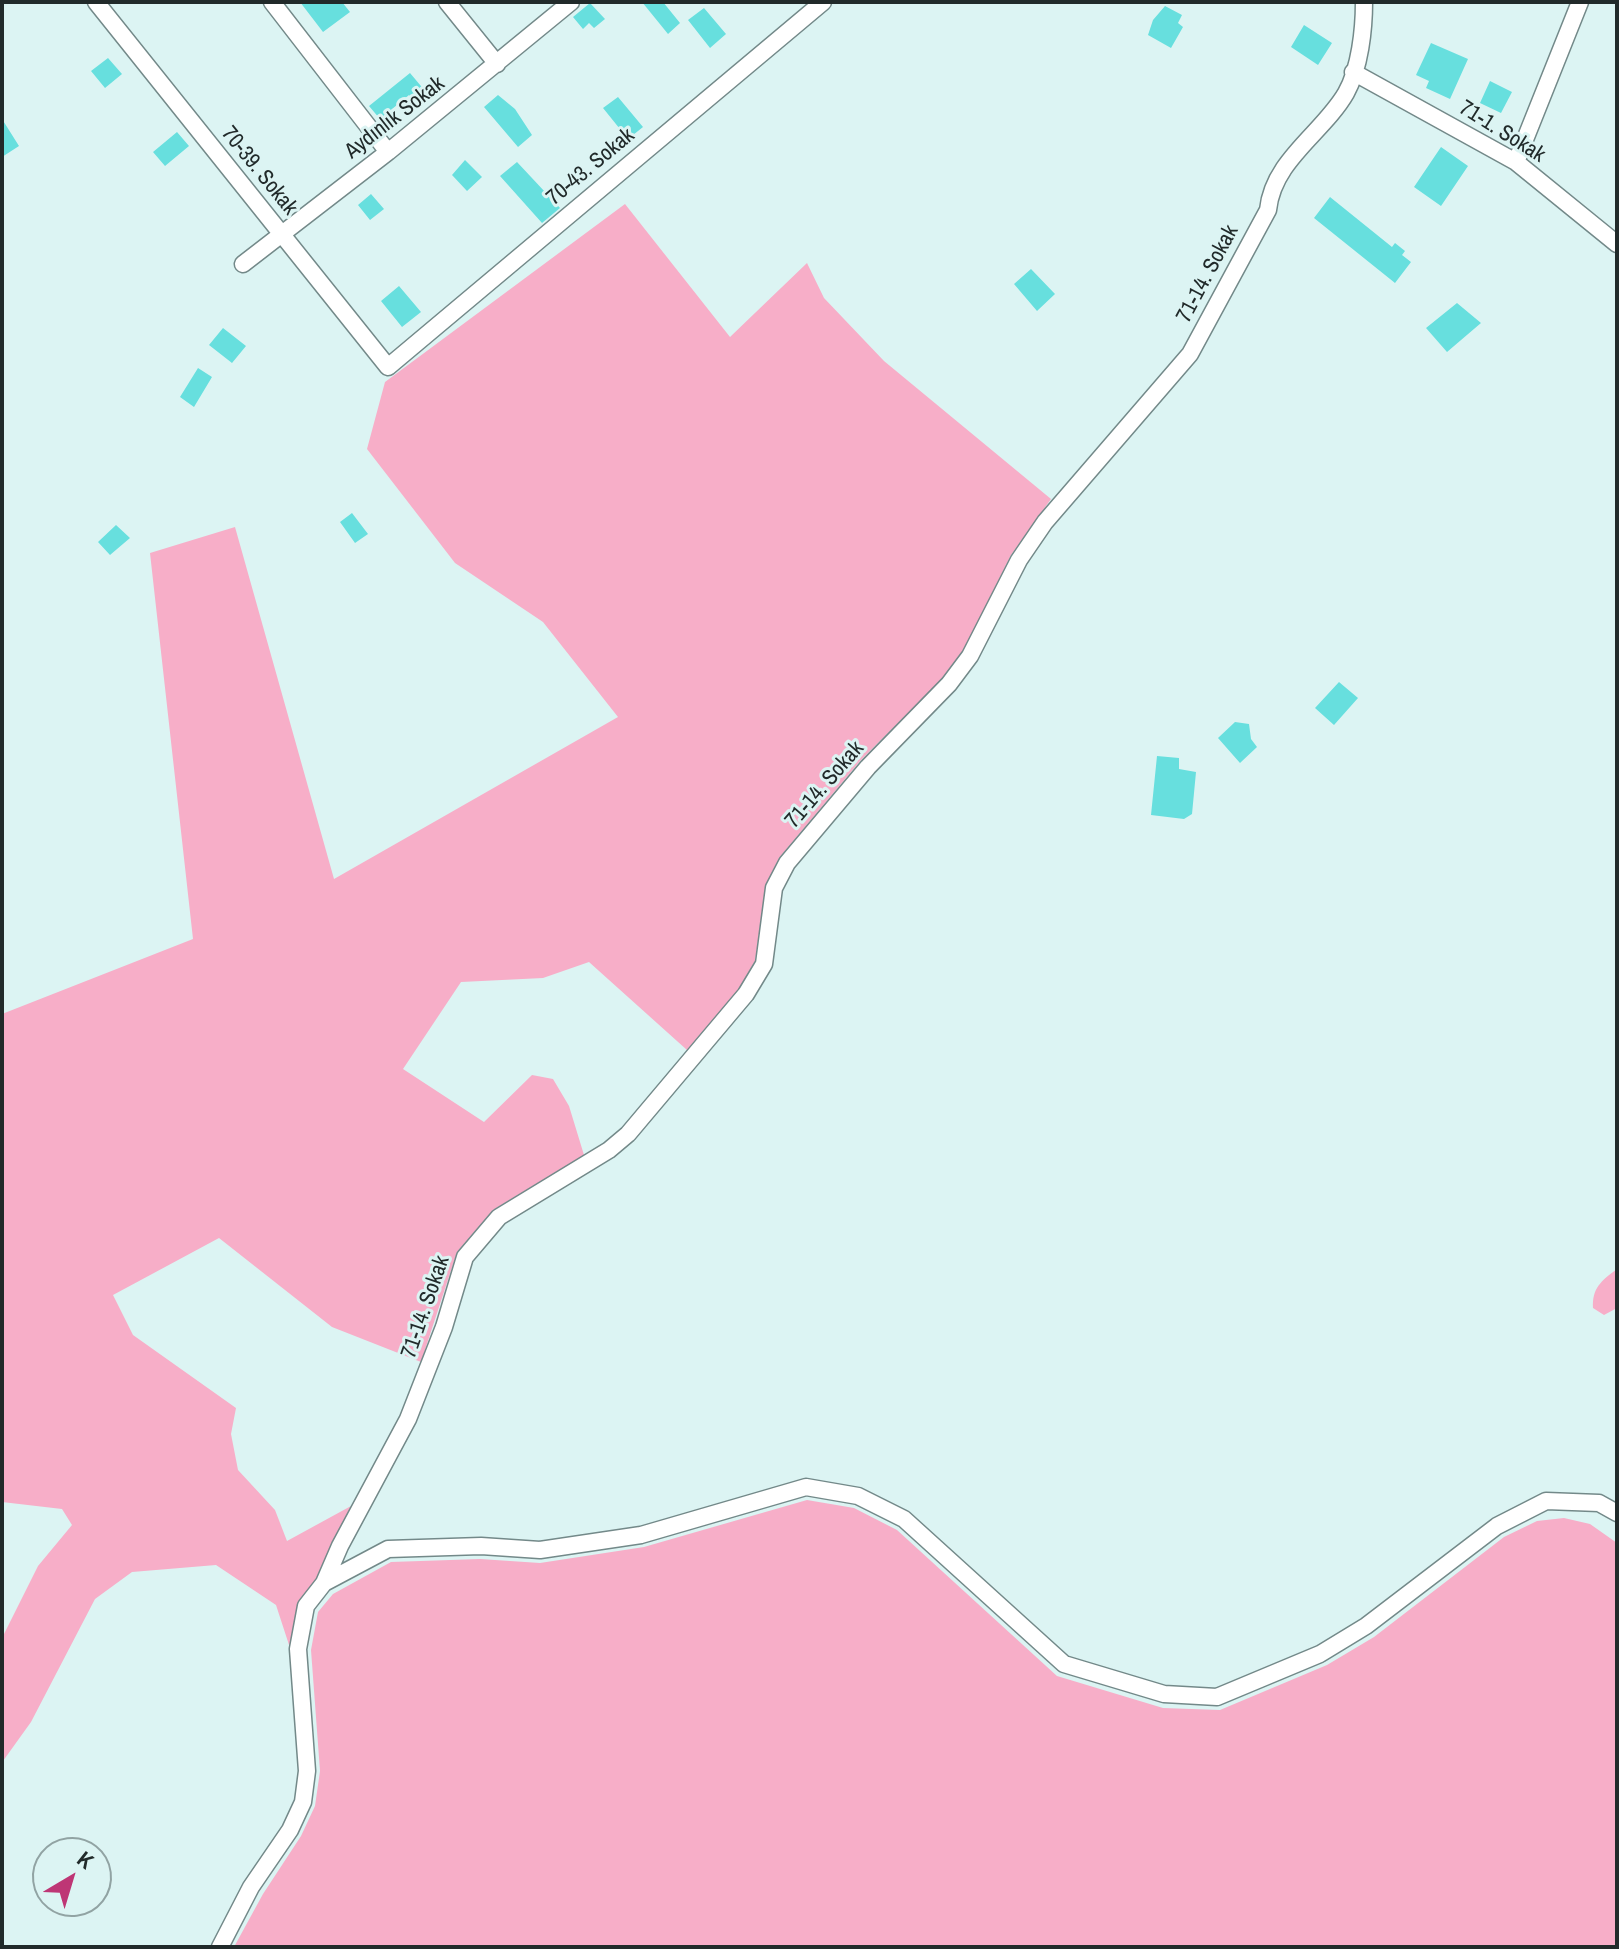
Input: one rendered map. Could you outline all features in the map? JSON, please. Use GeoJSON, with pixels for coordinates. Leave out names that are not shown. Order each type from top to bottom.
{"type":"FeatureCollection","features":[{"type":"Feature","properties":{"kind":"street"},"geometry":{"type":"LineString","coordinates":[[272,2],[388,152]]}},
{"type":"Feature","properties":{"kind":"street"},"geometry":{"type":"LineString","coordinates":[[447,2],[497,64]]}},
{"type":"Feature","properties":{"kind":"street","name":"Aydınlık Sokak"},"geometry":{"type":"LineString","coordinates":[[243,264],[388,152],[571,2]]}},
{"type":"Feature","properties":{"kind":"street","name":"70-43. Sokak"},"geometry":{"type":"LineString","coordinates":[[388,367],[823,2]]}},
{"type":"Feature","properties":{"kind":"street","name":"71-14. Sokak"},"geometry":{"type":"LineString","coordinates":[[220,1947],[251,1887],[290,1830],[303,1802],[307,1771],[298,1649],[306,1606],[324,1583],[340,1546],[408,1419],[444,1327],[465,1257],[499,1217],[609,1150],[628,1134],[746,994],[764,964],[774,888],[787,863],[868,767],[949,684],[970,656],[1019,560],[1045,522],[1190,354],[1268,210],[1269,199],[1292,156],[1346,93],[1364,23],[1364,2]]}},
{"type":"Feature","properties":{"kind":"street"},"geometry":{"type":"LineString","coordinates":[[1516,162],[1580,2]]}},
{"type":"Feature","properties":{"kind":"street","name":"70-39. Sokak"},"geometry":{"type":"LineString","coordinates":[[97,3],[388,367]]}},
{"type":"Feature","properties":{"kind":"street","name":"71-1. Sokak"},"geometry":{"type":"LineString","coordinates":[[1353,72],[1516,162],[1617,244]]}},
{"type":"Feature","properties":{"kind":"street"},"geometry":{"type":"LineString","coordinates":[[324,1583],[388,1549],[481,1546],[540,1550],[641,1535],[806,1487],[858,1496],[904,1519],[1064,1664],[1164,1694],[1217,1697],[1320,1654],[1366,1626],[1497,1526],[1546,1501],[1599,1503],[1617,1513]]}},
{"type":"Feature","properties":{"kind":"shaded area"},"geometry":{"type":"Polygon","coordinates":[[[625,204],[730,337],[807,263],[824,298],[884,361],[1051,499],[1011,555],[963,652],[942,679],[861,760],[779,858],[766,885],[755,961],[739,989],[687,1050],[589,962],[543,978],[461,982],[403,1069],[484,1122],[532,1075],[553,1079],[569,1106],[584,1155],[493,1210],[457,1252],[421,1362],[332,1327],[219,1238],[113,1295],[133,1335],[236,1408],[231,1434],[238,1470],[275,1510],[287,1541],[351,1506],[316,1580],[298,1603],[290,1648],[276,1605],[216,1565],[132,1572],[95,1599],[31,1722],[3,1761],[2,1638],[38,1566],[72,1525],[62,1509],[2,1502],[2,1014],[193,939],[150,553],[235,527],[334,879],[618,717],[543,622],[455,563],[367,449],[385,382],[625,204]]]}},
{"type":"Feature","properties":{"kind":"shaded area"},"geometry":{"type":"Polygon","coordinates":[[[1617,1269],[1617,1308],[1604,1315],[1593,1308],[1594,1295],[1602,1281],[1617,1269]]]}},
{"type":"Feature","properties":{"kind":"shaded area"},"geometry":{"type":"Polygon","coordinates":[[[807,1500],[854,1508],[897,1530],[1057,1676],[1163,1708],[1220,1710],[1327,1665],[1374,1637],[1504,1537],[1537,1521],[1564,1518],[1590,1524],[1617,1543],[1617,1947],[234,1947],[263,1894],[301,1836],[315,1806],[320,1771],[311,1650],[318,1612],[333,1594],[391,1562],[480,1559],[540,1563],[644,1547],[807,1500]]]}},
{"type":"Feature","properties":{"kind":"building"},"geometry":{"type":"Polygon","coordinates":[[[300,2],[342,2],[350,12],[323,32],[300,2]]]}},
{"type":"Feature","properties":{"kind":"building"},"geometry":{"type":"Polygon","coordinates":[[[642,2],[663,2],[680,23],[668,34],[642,2]]]}},
{"type":"Feature","properties":{"kind":"building"},"geometry":{"type":"Polygon","coordinates":[[[590,3],[605,19],[594,28],[589,23],[583,29],[573,17],[590,3]]]}},
{"type":"Feature","properties":{"kind":"building"},"geometry":{"type":"Polygon","coordinates":[[[1165,6],[1182,15],[1178,23],[1183,27],[1171,48],[1148,35],[1153,20],[1165,6]]]}},
{"type":"Feature","properties":{"kind":"building"},"geometry":{"type":"Polygon","coordinates":[[[704,8],[726,34],[710,48],[688,20],[704,8]]]}},
{"type":"Feature","properties":{"kind":"building"},"geometry":{"type":"Polygon","coordinates":[[[1304,25],[1332,43],[1318,65],[1291,47],[1304,25]]]}},
{"type":"Feature","properties":{"kind":"building"},"geometry":{"type":"Polygon","coordinates":[[[1431,43],[1468,59],[1450,99],[1426,88],[1429,81],[1416,75],[1431,43]]]}},
{"type":"Feature","properties":{"kind":"building"},"geometry":{"type":"Polygon","coordinates":[[[108,58],[122,74],[105,88],[91,71],[108,58]]]}},
{"type":"Feature","properties":{"kind":"building"},"geometry":{"type":"Polygon","coordinates":[[[410,73],[431,98],[419,108],[409,95],[380,119],[369,106],[410,73]]]}},
{"type":"Feature","properties":{"kind":"building"},"geometry":{"type":"Polygon","coordinates":[[[1490,81],[1512,92],[1501,113],[1480,103],[1490,81]]]}},
{"type":"Feature","properties":{"kind":"building"},"geometry":{"type":"Polygon","coordinates":[[[498,95],[515,109],[532,135],[518,147],[484,107],[498,95]]]}},
{"type":"Feature","properties":{"kind":"building"},"geometry":{"type":"Polygon","coordinates":[[[618,97],[643,127],[628,139],[603,108],[618,97]]]}},
{"type":"Feature","properties":{"kind":"building"},"geometry":{"type":"Polygon","coordinates":[[[2,119],[19,146],[2,157],[2,119]]]}},
{"type":"Feature","properties":{"kind":"building"},"geometry":{"type":"Polygon","coordinates":[[[177,132],[189,146],[165,166],[153,152],[177,132]]]}},
{"type":"Feature","properties":{"kind":"building"},"geometry":{"type":"Polygon","coordinates":[[[1441,147],[1468,166],[1441,206],[1414,187],[1441,147]]]}},
{"type":"Feature","properties":{"kind":"building"},"geometry":{"type":"Polygon","coordinates":[[[465,160],[482,177],[467,191],[452,175],[465,160]]]}},
{"type":"Feature","properties":{"kind":"building"},"geometry":{"type":"Polygon","coordinates":[[[517,162],[560,208],[542,223],[500,176],[517,162]]]}},
{"type":"Feature","properties":{"kind":"building"},"geometry":{"type":"Polygon","coordinates":[[[371,194],[384,209],[370,220],[358,205],[371,194]]]}},
{"type":"Feature","properties":{"kind":"building"},"geometry":{"type":"Polygon","coordinates":[[[1330,197],[1392,247],[1395,243],[1405,251],[1402,255],[1411,262],[1395,283],[1314,218],[1330,197]]]}},
{"type":"Feature","properties":{"kind":"building"},"geometry":{"type":"Polygon","coordinates":[[[1031,269],[1055,294],[1037,311],[1014,284],[1031,269]]]}},
{"type":"Feature","properties":{"kind":"building"},"geometry":{"type":"Polygon","coordinates":[[[399,286],[421,312],[402,327],[381,301],[399,286]]]}},
{"type":"Feature","properties":{"kind":"building"},"geometry":{"type":"Polygon","coordinates":[[[1457,303],[1481,323],[1447,352],[1426,328],[1457,303]]]}},
{"type":"Feature","properties":{"kind":"building"},"geometry":{"type":"Polygon","coordinates":[[[223,328],[246,346],[232,363],[209,345],[223,328]]]}},
{"type":"Feature","properties":{"kind":"building"},"geometry":{"type":"Polygon","coordinates":[[[198,368],[212,377],[194,407],[180,397],[198,368]]]}},
{"type":"Feature","properties":{"kind":"building"},"geometry":{"type":"Polygon","coordinates":[[[352,513],[368,534],[355,543],[340,522],[352,513]]]}},
{"type":"Feature","properties":{"kind":"building"},"geometry":{"type":"Polygon","coordinates":[[[116,525],[130,538],[110,555],[98,542],[116,525]]]}},
{"type":"Feature","properties":{"kind":"building"},"geometry":{"type":"Polygon","coordinates":[[[1339,682],[1358,698],[1334,725],[1315,708],[1339,682]]]}},
{"type":"Feature","properties":{"kind":"building"},"geometry":{"type":"Polygon","coordinates":[[[1235,722],[1249,724],[1251,739],[1257,747],[1240,763],[1218,738],[1235,722]]]}},
{"type":"Feature","properties":{"kind":"building"},"geometry":{"type":"Polygon","coordinates":[[[1157,756],[1179,758],[1179,769],[1196,772],[1192,814],[1184,819],[1151,815],[1157,756]]]}}]}
